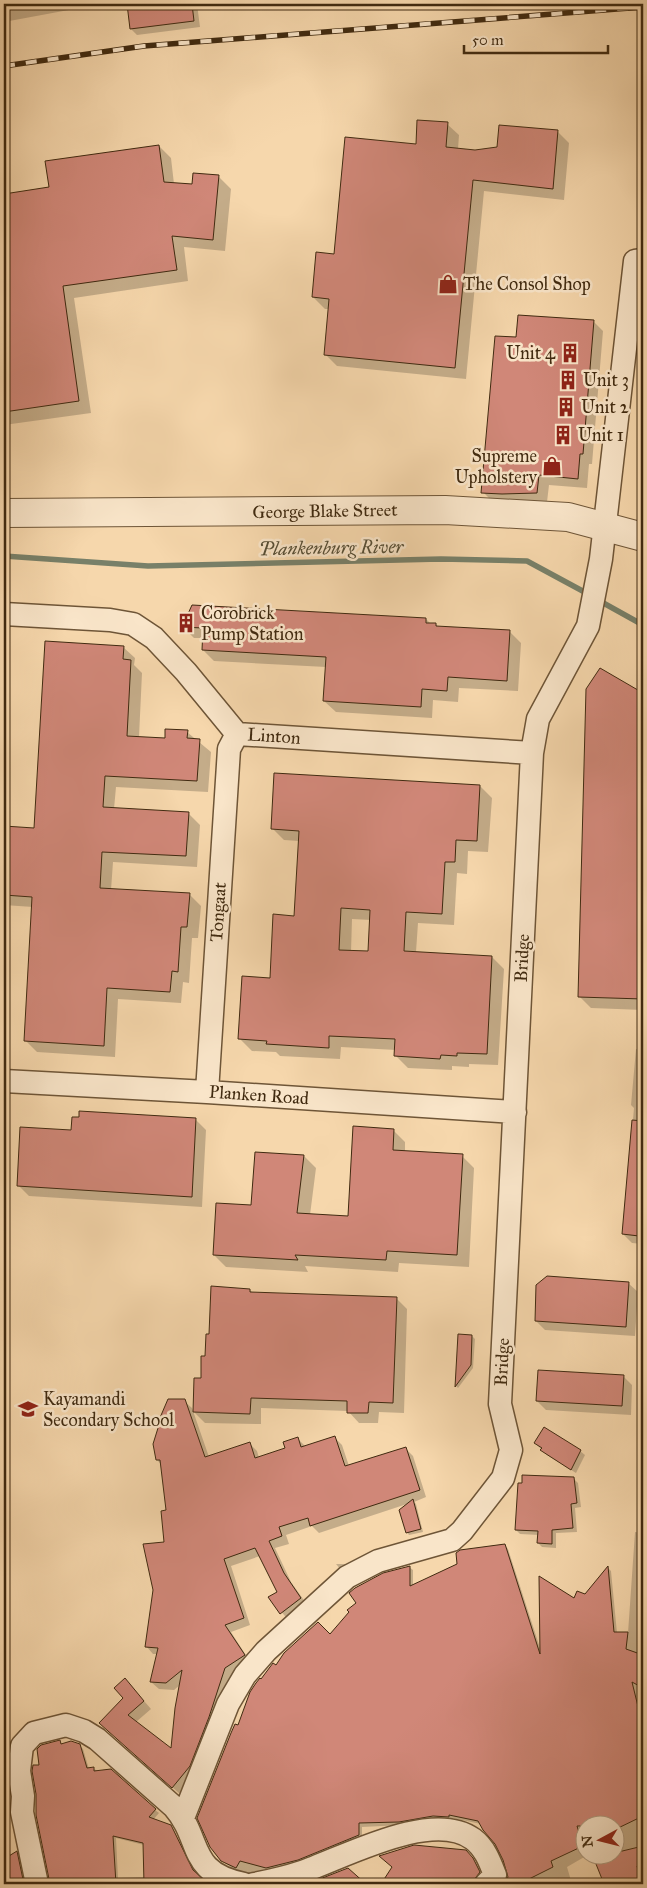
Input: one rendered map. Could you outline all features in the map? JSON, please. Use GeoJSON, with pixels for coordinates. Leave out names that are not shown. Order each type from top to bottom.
{"type":"FeatureCollection","features":[{"type":"Feature","properties":{"kind":"street","name":"Bridge"},"geometry":{"type":"LineString","coordinates":[[183,1818],[228,1704],[244,1675],[266,1651],[347,1577],[360,1569],[378,1561],[452,1540],[462,1531],[503,1478],[511,1450],[500,1404],[532,753],[538,719],[588,626],[601,559],[639,260]]}},
{"type":"Feature","properties":{"kind":"street","name":"George Blake Street"},"geometry":{"type":"LineString","coordinates":[[4,513],[445,510],[568,517],[643,537]]}},
{"type":"Feature","properties":{"kind":"street","name":"Linton"},"geometry":{"type":"LineString","coordinates":[[4,614],[110,620],[133,624],[154,638],[186,672],[237,734],[532,753]]}},
{"type":"Feature","properties":{"kind":"street","name":"Tongaat"},"geometry":{"type":"LineString","coordinates":[[207,1092],[228,749],[237,734]]}},
{"type":"Feature","properties":{"kind":"street","name":"Planken Road"},"geometry":{"type":"LineString","coordinates":[[4,1081],[514,1112]]}},
{"type":"Feature","properties":{"kind":"street"},"geometry":{"type":"LineString","coordinates":[[37,1884],[22,1812],[23,1796],[19,1771],[22,1746],[34,1733],[66,1725],[84,1731],[97,1739],[174,1807],[183,1818],[194,1848],[203,1863],[216,1874],[244,1884]]}},
{"type":"Feature","properties":{"kind":"street"},"geometry":{"type":"LineString","coordinates":[[254,1884],[301,1873],[393,1838],[437,1829],[472,1838],[479,1845],[488,1858],[495,1875],[486,1884]]}},
{"type":"Feature","properties":{"kind":"building"},"geometry":{"type":"Polygon","coordinates":[[[127,4],[192,4],[194,21],[130,29],[127,4]]]}},
{"type":"Feature","properties":{"kind":"building"},"geometry":{"type":"Polygon","coordinates":[[[417,120],[448,122],[446,147],[475,150],[497,147],[499,125],[558,130],[553,189],[473,180],[455,368],[324,355],[329,299],[312,297],[316,252],[334,254],[345,137],[416,144],[417,120]]]}},
{"type":"Feature","properties":{"kind":"building"},"geometry":{"type":"Polygon","coordinates":[[[159,145],[164,182],[192,184],[193,173],[219,175],[213,240],[172,236],[177,270],[63,286],[79,401],[4,412],[4,194],[49,187],[45,161],[159,145]]]}},
{"type":"Feature","properties":{"kind":"building"},"geometry":{"type":"Polygon","coordinates":[[[518,315],[594,320],[583,454],[580,454],[578,479],[539,475],[537,493],[481,493],[495,336],[516,337],[518,315]]]}},
{"type":"Feature","properties":{"kind":"building"},"geometry":{"type":"Polygon","coordinates":[[[192,605],[426,618],[426,623],[436,623],[436,626],[510,630],[507,681],[448,677],[447,691],[422,689],[421,707],[323,701],[326,657],[202,650],[203,628],[182,627],[192,605]]]}},
{"type":"Feature","properties":{"kind":"building"},"geometry":{"type":"Polygon","coordinates":[[[45,641],[124,646],[123,659],[131,660],[127,736],[165,738],[165,729],[188,730],[187,738],[200,739],[197,781],[105,776],[103,807],[189,812],[186,856],[102,852],[100,888],[190,893],[187,927],[181,927],[178,972],[172,971],[170,992],[107,988],[104,1046],[24,1041],[32,897],[4,895],[4,826],[34,828],[45,641]]]}},
{"type":"Feature","properties":{"kind":"building"},"geometry":{"type":"Polygon","coordinates":[[[600,668],[643,693],[643,999],[578,997],[586,689],[600,668]]]}},
{"type":"Feature","properties":{"kind":"building"},"geometry":{"type":"Polygon","coordinates":[[[274,773],[480,785],[477,841],[456,840],[455,862],[445,862],[442,914],[406,912],[404,951],[492,956],[487,1054],[457,1053],[457,1056],[441,1055],[440,1059],[394,1056],[395,1039],[329,1036],[329,1048],[266,1044],[267,1041],[238,1039],[242,976],[270,978],[273,914],[294,916],[299,831],[271,829],[274,773]],[[341,908],[339,950],[368,951],[370,910],[341,908]]]}},
{"type":"Feature","properties":{"kind":"building"},"geometry":{"type":"Polygon","coordinates":[[[79,1111],[196,1118],[192,1197],[17,1186],[20,1127],[71,1130],[72,1117],[79,1117],[79,1111]]]}},
{"type":"Feature","properties":{"kind":"building"},"geometry":{"type":"Polygon","coordinates":[[[632,1120],[643,1121],[643,1183],[639,1236],[622,1234],[632,1120]]]}},
{"type":"Feature","properties":{"kind":"building"},"geometry":{"type":"Polygon","coordinates":[[[353,1126],[394,1129],[393,1150],[463,1154],[457,1255],[387,1251],[386,1260],[295,1255],[298,1260],[213,1255],[216,1203],[251,1205],[255,1152],[304,1155],[297,1213],[348,1216],[353,1126]]]}},
{"type":"Feature","properties":{"kind":"building"},"geometry":{"type":"Polygon","coordinates":[[[547,1276],[629,1282],[626,1327],[535,1321],[536,1285],[547,1276]]]}},
{"type":"Feature","properties":{"kind":"building"},"geometry":{"type":"Polygon","coordinates":[[[211,1286],[250,1289],[250,1292],[397,1297],[393,1403],[369,1402],[368,1413],[347,1413],[347,1401],[251,1398],[250,1414],[193,1412],[194,1378],[201,1378],[201,1356],[205,1356],[206,1334],[209,1334],[211,1286]]]}},
{"type":"Feature","properties":{"kind":"building"},"geometry":{"type":"Polygon","coordinates":[[[458,1334],[472,1335],[471,1365],[455,1387],[458,1334]]]}},
{"type":"Feature","properties":{"kind":"building"},"geometry":{"type":"Polygon","coordinates":[[[538,1370],[624,1375],[622,1406],[536,1401],[538,1370]]]}},
{"type":"Feature","properties":{"kind":"building"},"geometry":{"type":"Polygon","coordinates":[[[168,1399],[185,1399],[205,1457],[250,1442],[255,1458],[285,1448],[283,1442],[298,1437],[301,1447],[335,1436],[345,1466],[406,1447],[420,1490],[310,1526],[308,1518],[279,1527],[282,1536],[269,1541],[284,1573],[301,1598],[280,1614],[268,1597],[277,1592],[255,1548],[224,1559],[244,1618],[225,1625],[245,1655],[225,1668],[190,1766],[172,1788],[99,1723],[123,1698],[114,1688],[125,1678],[144,1701],[128,1715],[171,1748],[175,1708],[182,1670],[166,1683],[150,1682],[158,1648],[145,1647],[153,1590],[143,1544],[164,1542],[161,1511],[166,1510],[160,1460],[156,1460],[153,1444],[158,1428],[156,1427],[168,1399]]]}},
{"type":"Feature","properties":{"kind":"building"},"geometry":{"type":"Polygon","coordinates":[[[544,1427],[581,1450],[571,1470],[540,1450],[542,1448],[534,1443],[544,1427]]]}},
{"type":"Feature","properties":{"kind":"building"},"geometry":{"type":"Polygon","coordinates":[[[522,1475],[574,1477],[577,1503],[571,1504],[573,1528],[552,1530],[552,1544],[537,1543],[538,1531],[515,1530],[518,1483],[522,1483],[522,1475]]]}},
{"type":"Feature","properties":{"kind":"building"},"geometry":{"type":"Polygon","coordinates":[[[413,1499],[421,1529],[406,1533],[399,1510],[413,1499]]]}},
{"type":"Feature","properties":{"kind":"building"},"geometry":{"type":"Polygon","coordinates":[[[505,1544],[540,1654],[539,1576],[574,1598],[577,1591],[585,1594],[608,1566],[614,1632],[628,1632],[626,1649],[643,1655],[643,1688],[632,1682],[643,1727],[643,1816],[624,1825],[624,1816],[574,1816],[574,1850],[551,1861],[553,1867],[519,1884],[504,1884],[508,1877],[503,1860],[495,1844],[478,1821],[449,1815],[449,1817],[433,1816],[399,1822],[359,1823],[359,1835],[298,1860],[266,1868],[240,1861],[236,1868],[221,1861],[210,1847],[197,1818],[231,1733],[235,1724],[238,1725],[250,1692],[256,1683],[273,1663],[276,1665],[284,1653],[318,1622],[330,1634],[349,1612],[347,1610],[356,1603],[349,1593],[355,1588],[383,1573],[410,1566],[410,1586],[457,1564],[456,1553],[460,1550],[505,1544]]]}},
{"type":"Feature","properties":{"kind":"building"},"geometry":{"type":"Polygon","coordinates":[[[60,1740],[61,1744],[71,1741],[80,1744],[87,1768],[94,1767],[94,1771],[111,1769],[156,1809],[149,1817],[171,1825],[193,1870],[209,1884],[144,1884],[143,1843],[113,1836],[116,1884],[50,1884],[36,1815],[36,1794],[32,1771],[33,1765],[39,1765],[37,1749],[41,1745],[60,1740]]]}},
{"type":"Feature","properties":{"kind":"building"},"geometry":{"type":"Polygon","coordinates":[[[414,1845],[466,1850],[473,1858],[480,1872],[473,1884],[381,1884],[392,1867],[379,1856],[414,1845]]]}},
{"type":"Feature","properties":{"kind":"building"},"geometry":{"type":"Polygon","coordinates":[[[643,1846],[643,1865],[637,1866],[642,1884],[604,1884],[597,1866],[624,1866],[624,1851],[643,1846]]]}},
{"type":"Feature","properties":{"kind":"building"},"geometry":{"type":"Polygon","coordinates":[[[17,1851],[24,1884],[4,1884],[4,1859],[17,1851]]]}},
{"type":"Feature","properties":{"kind":"building"},"geometry":{"type":"Polygon","coordinates":[[[348,1868],[366,1884],[307,1884],[325,1877],[348,1868]]]}},
{"type":"Feature","properties":{"kind":"waterway","name":"Plankenburg River"},"geometry":{"type":"LineString","coordinates":[[4,556],[148,566],[441,559],[527,561],[590,595]]}},
{"type":"Feature","properties":{"kind":"waterway","name":"Plankenburg River"},"geometry":{"type":"LineString","coordinates":[[598,600],[643,625]]}},
{"type":"Feature","properties":{"kind":"railway"},"geometry":{"type":"LineString","coordinates":[[4,66],[144,46],[643,7]]}},
{"type":"Feature","properties":{"kind":"place","name":"The Consol Shop"},"geometry":{"type":"Point","coordinates":[448,284]}},
{"type":"Feature","properties":{"kind":"place","name":"Unit 4"},"geometry":{"type":"Point","coordinates":[570,353]}},
{"type":"Feature","properties":{"kind":"place","name":"Unit 3"},"geometry":{"type":"Point","coordinates":[568,380]}},
{"type":"Feature","properties":{"kind":"place","name":"Unit 2"},"geometry":{"type":"Point","coordinates":[566,407]}},
{"type":"Feature","properties":{"kind":"place","name":"Unit 1"},"geometry":{"type":"Point","coordinates":[563,435]}},
{"type":"Feature","properties":{"kind":"place","name":"Supreme Upholstery"},"geometry":{"type":"Point","coordinates":[552,466]}},
{"type":"Feature","properties":{"kind":"place","name":"Corobrick Pump Station"},"geometry":{"type":"Point","coordinates":[186,623]}},
{"type":"Feature","properties":{"kind":"place","name":"Kayamandi Secondary School"},"geometry":{"type":"Point","coordinates":[28,1409]}}]}
